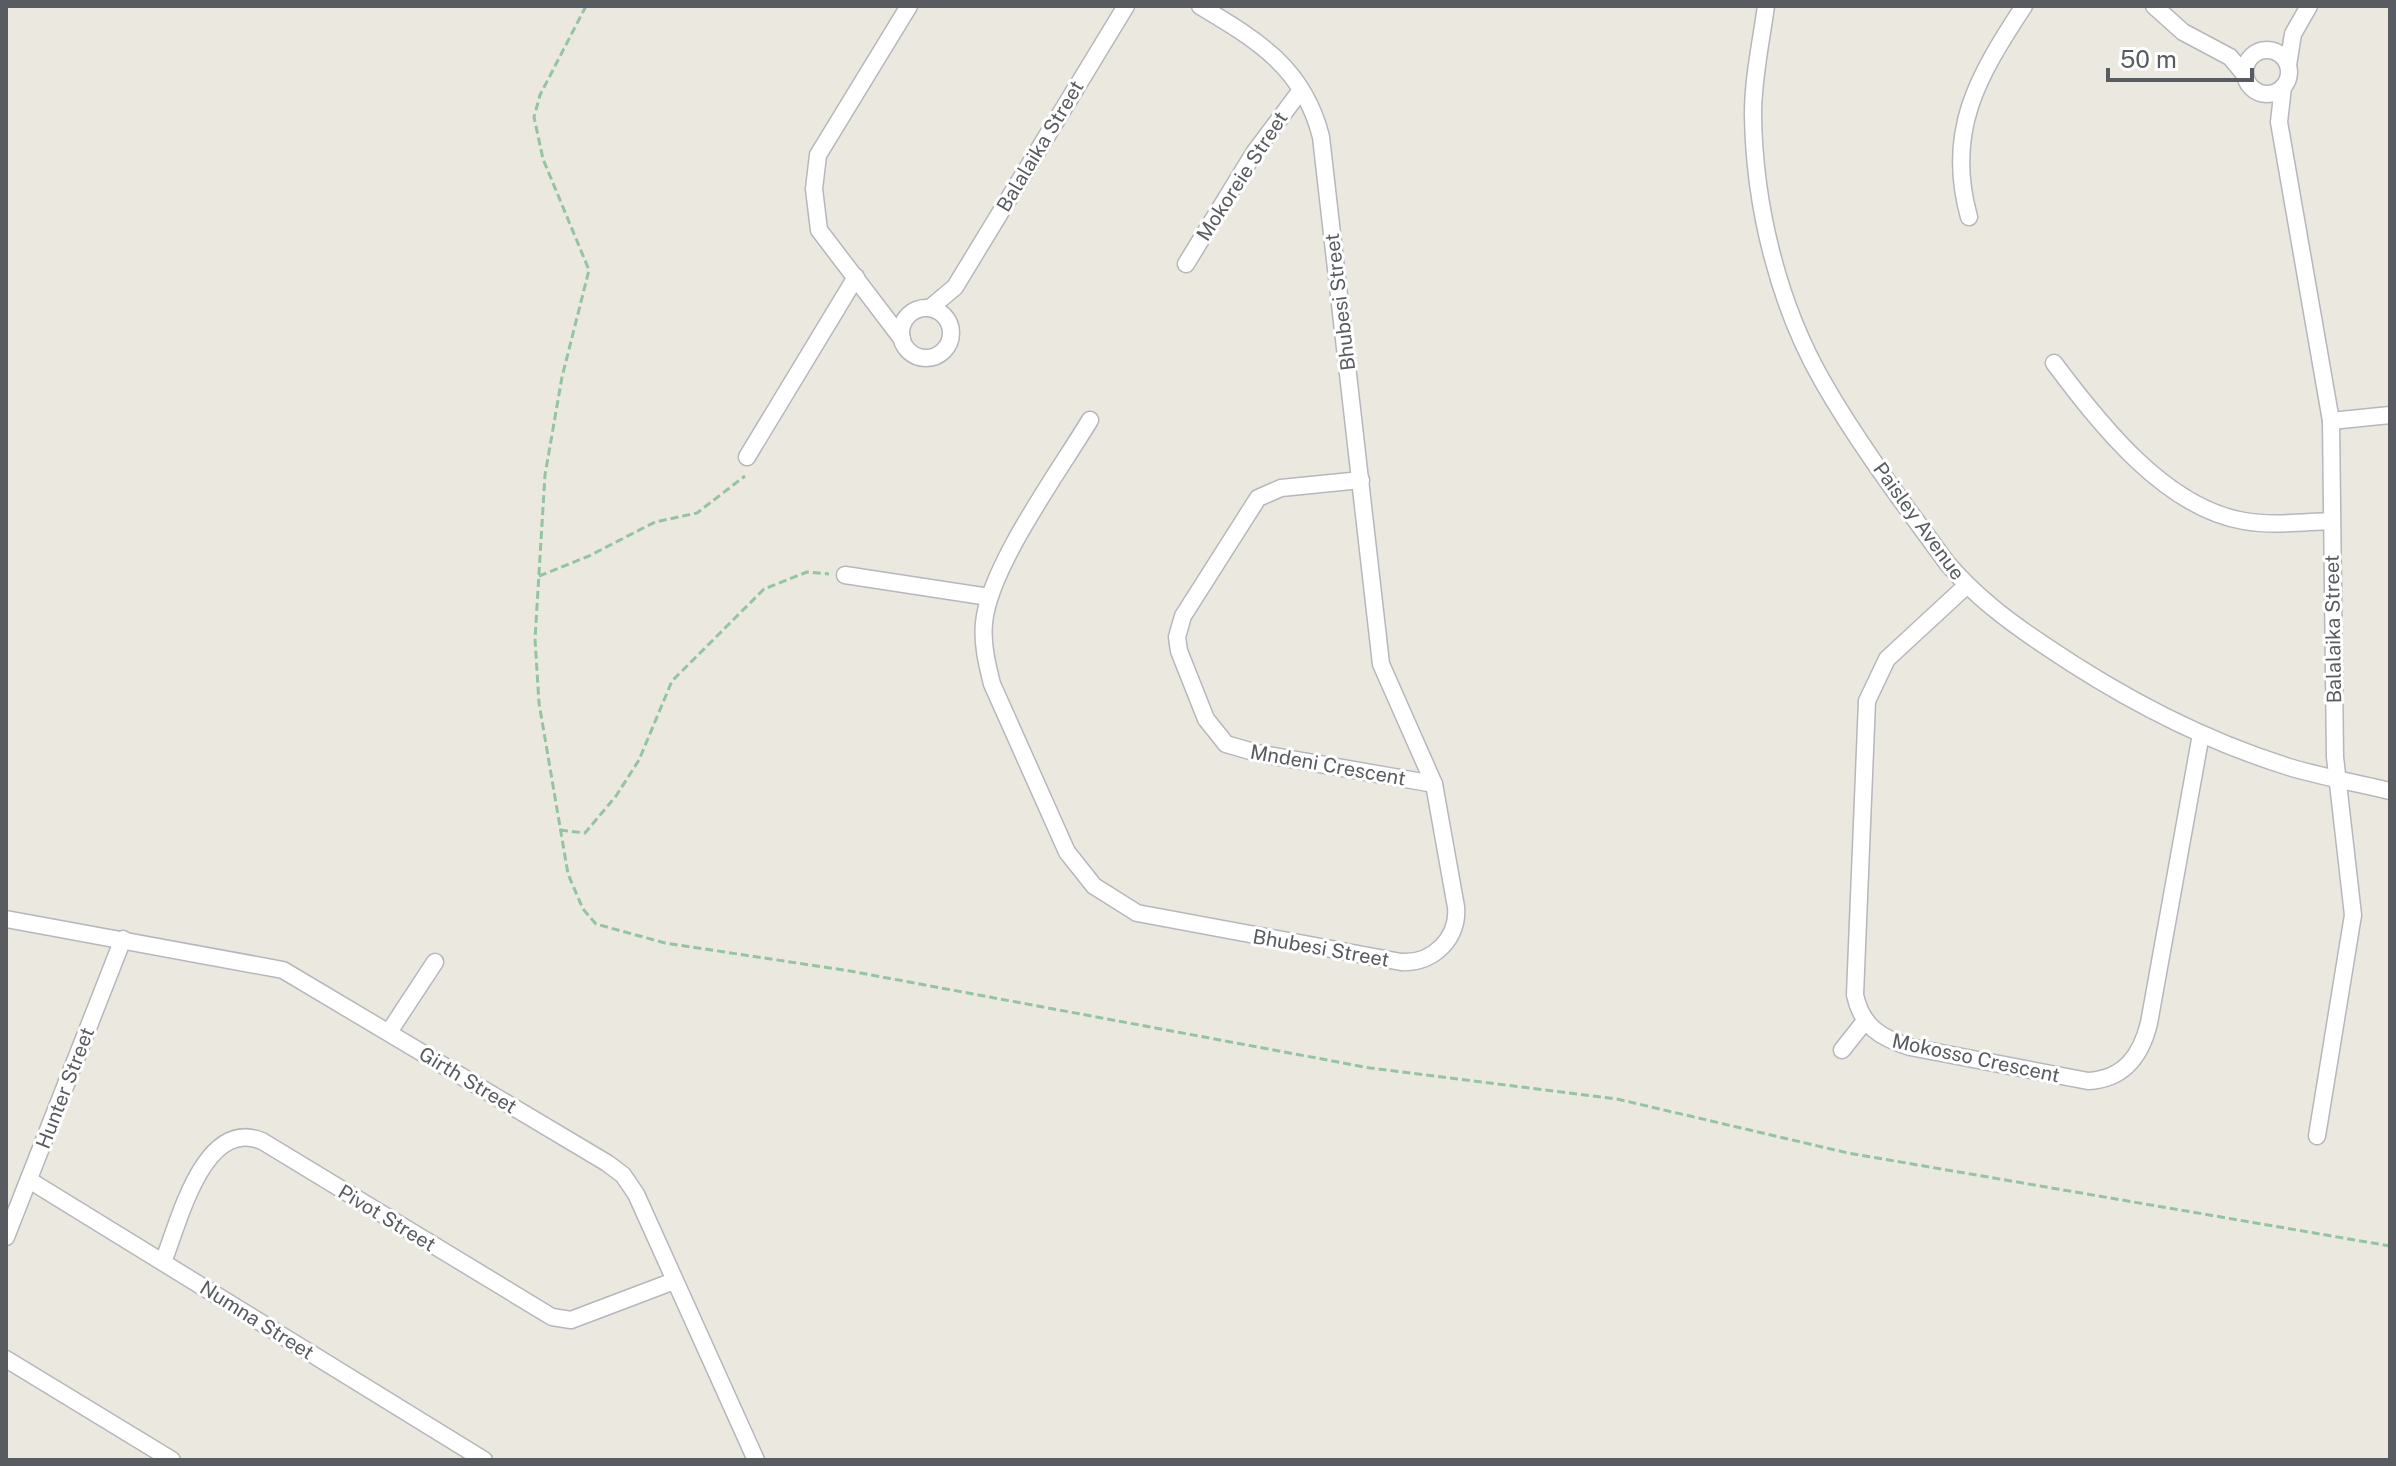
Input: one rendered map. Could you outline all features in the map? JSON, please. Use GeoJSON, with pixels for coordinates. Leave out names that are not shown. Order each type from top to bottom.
{"type":"FeatureCollection","features":[{"type":"Feature","properties":{"kind":"street"},"geometry":{"type":"LineString","coordinates":[[902,339],[902,326],[916,310],[930,308],[941,312],[949,321],[952,336],[948,345],[933,357],[913,355],[874,299],[819,230],[814,189],[815,162],[909,6]]}},
{"type":"Feature","properties":{"kind":"street","name":"Balalaika Street"},"geometry":{"type":"LineString","coordinates":[[930,308],[955,287],[1126,6]]}},
{"type":"Feature","properties":{"kind":"street","name":"Bhubesi Street"},"geometry":{"type":"LineString","coordinates":[[1090,420],[998,572],[989,597],[984,641],[989,674],[1059,835],[1094,886],[1137,913],[1383,959],[1409,963],[1425,959],[1448,940],[1457,914],[1434,784],[1384,675],[1317,118],[1301,90],[1273,53],[1200,6]]}},
{"type":"Feature","properties":{"kind":"street","name":"Paisley Avenue"},"geometry":{"type":"LineString","coordinates":[[1766,6],[1754,86],[1756,169],[1766,230],[1791,312],[1822,381],[1848,422],[1966,586],[2007,620],[2098,680],[2201,734],[2290,767],[2390,791]]}},
{"type":"Feature","properties":{"kind":"street"},"geometry":{"type":"LineString","coordinates":[[1969,217],[1959,176],[1963,133],[1982,76],[2024,6]]}},
{"type":"Feature","properties":{"kind":"street"},"geometry":{"type":"LineString","coordinates":[[2154,6],[2183,32],[2230,57],[2256,92],[2271,94],[2283,87],[2293,34],[2309,6]]}},
{"type":"Feature","properties":{"kind":"street"},"geometry":{"type":"LineString","coordinates":[[2245,75],[2259,52],[2293,34]]}},
{"type":"Feature","properties":{"kind":"street"},"geometry":{"type":"LineString","coordinates":[[2230,57],[2259,52],[2280,53],[2288,65]]}},
{"type":"Feature","properties":{"kind":"street","name":"Balalaika Street"},"geometry":{"type":"LineString","coordinates":[[2283,87],[2279,122],[2331,421],[2335,757],[2353,915],[2317,1136]]}},
{"type":"Feature","properties":{"kind":"street","name":"Mokoreie Street"},"geometry":{"type":"LineString","coordinates":[[1186,264],[1254,153],[1301,90]]}},
{"type":"Feature","properties":{"kind":"street","name":"Balalaika Street"},"geometry":{"type":"LineString","coordinates":[[2256,92],[2279,122]]}},
{"type":"Feature","properties":{"kind":"street"},"geometry":{"type":"LineString","coordinates":[[747,457],[856,277]]}},
{"type":"Feature","properties":{"kind":"street","name":"Balalaika Street"},"geometry":{"type":"LineString","coordinates":[[949,321],[955,287]]}},
{"type":"Feature","properties":{"kind":"street"},"geometry":{"type":"LineString","coordinates":[[874,299],[908,316]]}},
{"type":"Feature","properties":{"kind":"street"},"geometry":{"type":"LineString","coordinates":[[2054,363],[2112,439],[2204,506],[2244,521],[2331,521]]}},
{"type":"Feature","properties":{"kind":"street"},"geometry":{"type":"LineString","coordinates":[[2331,421],[2390,415]]}},
{"type":"Feature","properties":{"kind":"street","name":"Mndeni Crescent"},"geometry":{"type":"LineString","coordinates":[[1361,480],[1281,488],[1258,498],[1183,616],[1177,637],[1179,651],[1206,719],[1226,744],[1257,753],[1434,784]]}},
{"type":"Feature","properties":{"kind":"street"},"geometry":{"type":"LineString","coordinates":[[845,575],[989,597]]}},
{"type":"Feature","properties":{"kind":"street"},"geometry":{"type":"LineString","coordinates":[[1842,1050],[1865,1021],[1857,1003],[1855,982],[1867,701],[1887,659],[1966,586]]}},
{"type":"Feature","properties":{"kind":"street","name":"Mokosso Crescent"},"geometry":{"type":"LineString","coordinates":[[1865,1021],[1884,1038],[1910,1047],[2065,1078],[2103,1080],[2129,1066],[2145,1043],[2201,734]]}},
{"type":"Feature","properties":{"kind":"street","name":"Girth Street"},"geometry":{"type":"LineString","coordinates":[[6,919],[283,970],[623,1175],[636,1194],[756,1460]]}},
{"type":"Feature","properties":{"kind":"street","name":"Hunter Street"},"geometry":{"type":"LineString","coordinates":[[6,1237],[123,939]]}},
{"type":"Feature","properties":{"kind":"street"},"geometry":{"type":"LineString","coordinates":[[389,1032],[435,962]]}},
{"type":"Feature","properties":{"kind":"street","name":"Pivot Street"},"geometry":{"type":"LineString","coordinates":[[163,1262],[208,1156],[228,1141],[244,1137],[262,1141],[552,1317],[571,1320],[674,1281]]}},
{"type":"Feature","properties":{"kind":"street","name":"Numna Street"},"geometry":{"type":"LineString","coordinates":[[29,1180],[484,1460]]}},
{"type":"Feature","properties":{"kind":"street"},"geometry":{"type":"LineString","coordinates":[[6,1359],[172,1460]]}},
{"type":"Feature","properties":{"kind":"path"},"geometry":{"type":"LineString","coordinates":[[586,6],[540,95],[534,117],[543,159],[589,270],[555,418],[542,502],[535,639],[539,703],[568,874],[583,909],[596,924],[618,933],[850,971],[1402,1073],[1617,1099],[1848,1153],[2390,1246]]}},
{"type":"Feature","properties":{"kind":"path"},"geometry":{"type":"LineString","coordinates":[[538,577],[589,556],[655,522],[697,513],[731,490],[748,472],[747,457]]}},
{"type":"Feature","properties":{"kind":"path"},"geometry":{"type":"LineString","coordinates":[[559,829],[585,833],[616,796],[639,760],[672,681],[764,589],[807,572],[845,575]]}}]}
